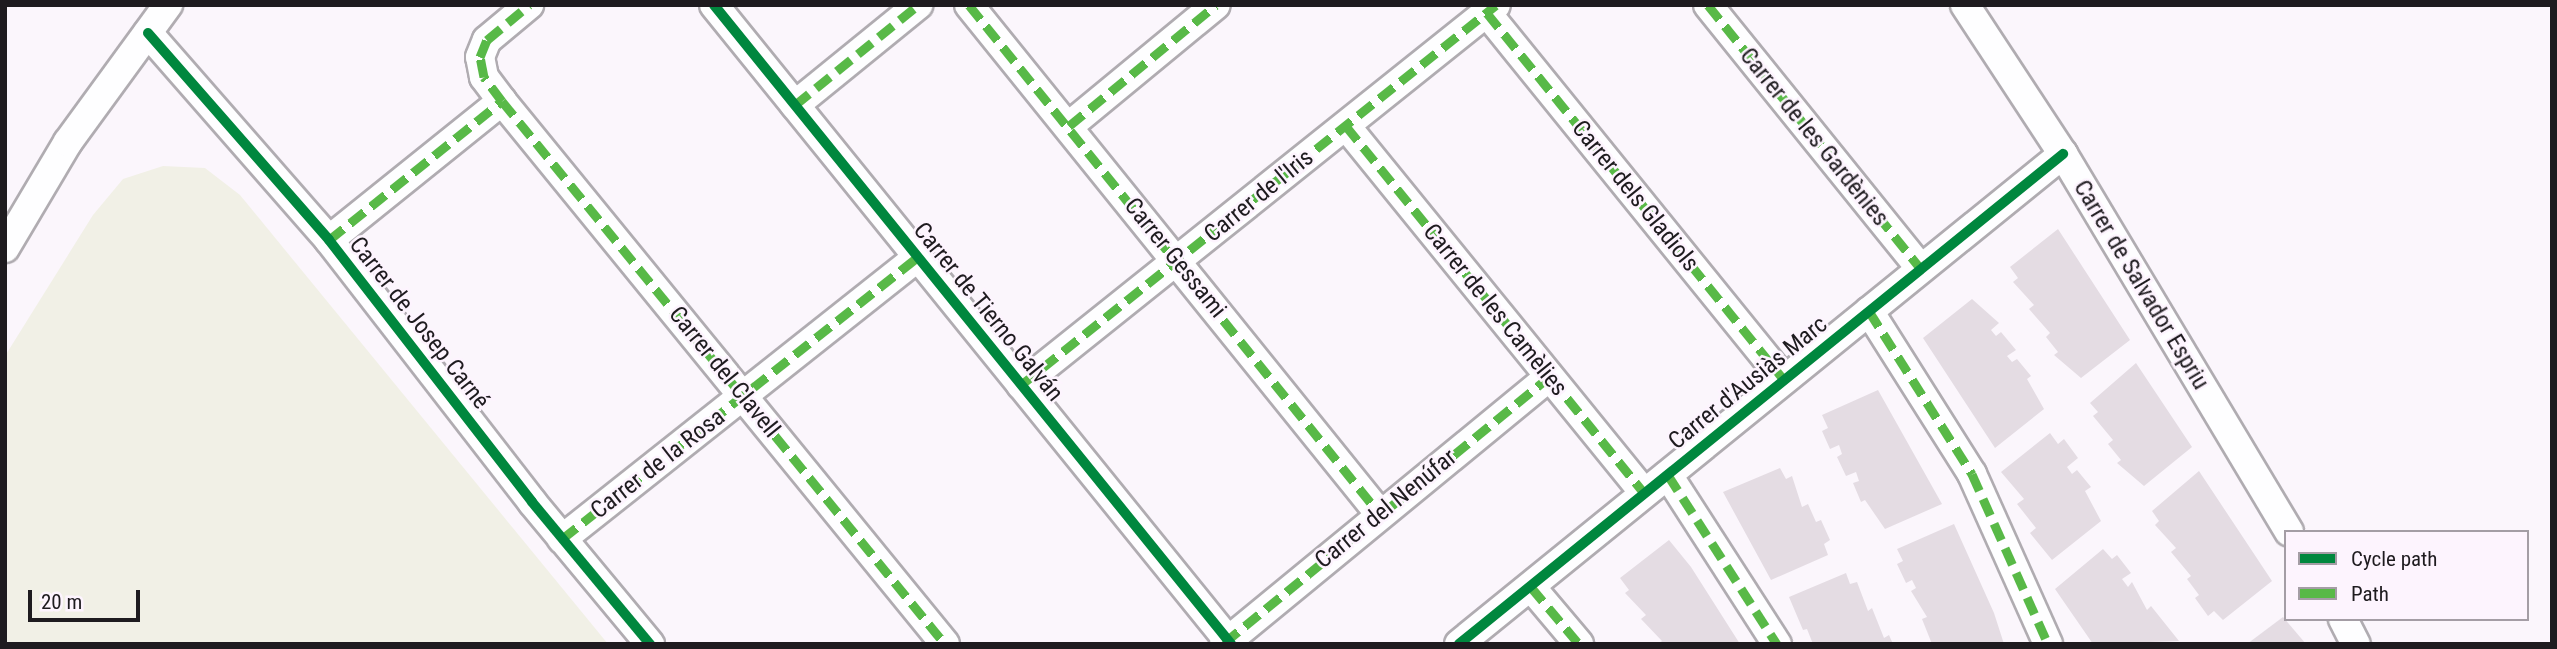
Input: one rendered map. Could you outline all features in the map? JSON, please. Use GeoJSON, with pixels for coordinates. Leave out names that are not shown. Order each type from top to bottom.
{"type":"FeatureCollection","features":[{"type":"Feature","properties":{"kind":"street"},"geometry":{"type":"LineString","coordinates":[[5,248],[68,142],[168,5]]}},
{"type":"Feature","properties":{"kind":"street","name":"Carrer del Clavell"},"geometry":{"type":"LineString","coordinates":[[529,5],[487,40],[480,57],[484,77],[945,644]]}},
{"type":"Feature","properties":{"kind":"street","name":"Carrer de Tierno Galván"},"geometry":{"type":"LineString","coordinates":[[715,5],[1228,643]]}},
{"type":"Feature","properties":{"kind":"street"},"geometry":{"type":"LineString","coordinates":[[795,106],[918,5]]}},
{"type":"Feature","properties":{"kind":"street","name":"Carrer Gessami"},"geometry":{"type":"LineString","coordinates":[[969,5],[1069,125],[1379,513]]}},
{"type":"Feature","properties":{"kind":"street"},"geometry":{"type":"LineString","coordinates":[[1069,125],[1216,5]]}},
{"type":"Feature","properties":{"kind":"street","name":"Carrer de les Gardènies"},"geometry":{"type":"LineString","coordinates":[[1708,5],[1920,268]]}},
{"type":"Feature","properties":{"kind":"street","name":"Carrer de Salvador Espriu"},"geometry":{"type":"LineString","coordinates":[[1965,5],[2063,154],[2288,530]]}},
{"type":"Feature","properties":{"kind":"street","name":"Carrer de l'Iris"},"geometry":{"type":"LineString","coordinates":[[1021,385],[1491,9]]}},
{"type":"Feature","properties":{"kind":"street","name":"Carrer dels Gladiols"},"geometry":{"type":"LineString","coordinates":[[1491,9],[1783,379]]}},
{"type":"Feature","properties":{"kind":"street","name":"Carrer de Josep Carné"},"geometry":{"type":"LineString","coordinates":[[148,33],[328,240],[562,539],[650,644]]}},
{"type":"Feature","properties":{"kind":"street"},"geometry":{"type":"LineString","coordinates":[[328,240],[502,102]]}},
{"type":"Feature","properties":{"kind":"street","name":"Carrer de les Camèlies"},"geometry":{"type":"LineString","coordinates":[[1346,126],[1644,493]]}},
{"type":"Feature","properties":{"kind":"street","name":"Carrer d'Ausiàs Marc"},"geometry":{"type":"LineString","coordinates":[[1460,644],[2063,154]]}},
{"type":"Feature","properties":{"kind":"street","name":"Carrer de la Rosa"},"geometry":{"type":"LineString","coordinates":[[562,539],[745,397],[917,258]]}},
{"type":"Feature","properties":{"kind":"street"},"geometry":{"type":"LineString","coordinates":[[1869,311],[1972,474],[2048,643]]}},
{"type":"Feature","properties":{"kind":"street","name":"Carrer del Nenúfar"},"geometry":{"type":"LineString","coordinates":[[1228,643],[1379,513],[1549,377]]}},
{"type":"Feature","properties":{"kind":"street"},"geometry":{"type":"LineString","coordinates":[[1668,475],[1777,644]]}},
{"type":"Feature","properties":{"kind":"street"},"geometry":{"type":"LineString","coordinates":[[1531,587],[1579,644]]}},
{"type":"Feature","properties":{"kind":"street"},"geometry":{"type":"LineString","coordinates":[[2344,621],[2356,644]]}},
{"type":"Feature","properties":{"kind":"shaded area"},"geometry":{"type":"Polygon","coordinates":[[[163,166],[205,168],[240,195],[608,644],[5,644],[5,356],[93,215],[123,179],[163,166]]]}},
{"type":"Feature","properties":{"kind":"building"},"geometry":{"type":"Polygon","coordinates":[[[2058,229],[2130,340],[2081,378],[2054,355],[2058,352],[2046,337],[2050,333],[2029,309],[2034,305],[2013,282],[2018,278],[2010,267],[2058,229]]]}},
{"type":"Feature","properties":{"kind":"building"},"geometry":{"type":"Polygon","coordinates":[[[1972,299],[1999,323],[1991,330],[1996,336],[2001,332],[2016,350],[2007,356],[2012,362],[2017,359],[2031,376],[2027,379],[2044,409],[1995,448],[1923,338],[1972,299]]]}},
{"type":"Feature","properties":{"kind":"building"},"geometry":{"type":"Polygon","coordinates":[[[2136,363],[2192,447],[2144,486],[2117,463],[2121,460],[2108,444],[2113,440],[2093,416],[2098,412],[2090,403],[2136,363]]]}},
{"type":"Feature","properties":{"kind":"building"},"geometry":{"type":"Polygon","coordinates":[[[1878,390],[1942,504],[1885,529],[1865,500],[1861,502],[1853,483],[1859,481],[1856,472],[1846,476],[1837,457],[1842,454],[1839,445],[1830,449],[1822,431],[1828,428],[1822,415],[1878,390]]]}},
{"type":"Feature","properties":{"kind":"building"},"geometry":{"type":"Polygon","coordinates":[[[2050,433],[2058,444],[2064,439],[2078,458],[2067,467],[2072,474],[2077,470],[2091,487],[2085,491],[2101,521],[2052,560],[2030,533],[2036,528],[2017,504],[2024,499],[2001,472],[2050,433]]]}},
{"type":"Feature","properties":{"kind":"building"},"geometry":{"type":"Polygon","coordinates":[[[1780,468],[1786,479],[1792,476],[1802,507],[1808,504],[1816,522],[1821,520],[1830,540],[1824,544],[1828,555],[1771,580],[1723,492],[1780,468]]]}},
{"type":"Feature","properties":{"kind":"building"},"geometry":{"type":"Polygon","coordinates":[[[2199,471],[2272,581],[2223,620],[2214,611],[2208,616],[2195,598],[2199,595],[2187,579],[2191,576],[2171,552],[2176,548],[2155,525],[2159,521],[2152,511],[2199,471]]]}},
{"type":"Feature","properties":{"kind":"building"},"geometry":{"type":"Polygon","coordinates":[[[1954,524],[1994,613],[2004,644],[1932,644],[1922,619],[1927,617],[1911,591],[1916,588],[1912,580],[1906,583],[1897,564],[1903,561],[1897,549],[1954,524]]]}},
{"type":"Feature","properties":{"kind":"building"},"geometry":{"type":"Polygon","coordinates":[[[1669,540],[1691,567],[1740,644],[1658,644],[1662,641],[1641,619],[1646,615],[1625,593],[1629,590],[1620,578],[1669,540]]]}},
{"type":"Feature","properties":{"kind":"building"},"geometry":{"type":"Polygon","coordinates":[[[2103,549],[2112,559],[2117,555],[2131,573],[2122,579],[2128,587],[2132,582],[2147,610],[2151,606],[2179,641],[2093,644],[2055,589],[2103,549]]]}},
{"type":"Feature","properties":{"kind":"building"},"geometry":{"type":"Polygon","coordinates":[[[1846,573],[1850,584],[1857,582],[1868,611],[1872,608],[1884,638],[1889,635],[1893,644],[1813,644],[1807,629],[1803,630],[1789,597],[1846,573]]]}},
{"type":"Feature","properties":{"kind":"building"},"geometry":{"type":"Polygon","coordinates":[[[2283,617],[2306,644],[2247,644],[2283,617]]]}},
{"type":"Feature","properties":{"kind":"marked path"},"geometry":{"type":"LineString","coordinates":[[329,240],[502,101],[484,77],[480,57],[487,40],[529,5]]}},
{"type":"Feature","properties":{"kind":"marked path"},"geometry":{"type":"LineString","coordinates":[[795,105],[918,5]]}},
{"type":"Feature","properties":{"kind":"marked path"},"geometry":{"type":"LineString","coordinates":[[969,5],[1379,513]]}},
{"type":"Feature","properties":{"kind":"marked path"},"geometry":{"type":"LineString","coordinates":[[1069,126],[1216,5]]}},
{"type":"Feature","properties":{"kind":"marked path"},"geometry":{"type":"LineString","coordinates":[[1021,385],[1496,5]]}},
{"type":"Feature","properties":{"kind":"marked path"},"geometry":{"type":"LineString","coordinates":[[1708,5],[1920,268]]}},
{"type":"Feature","properties":{"kind":"marked path"},"geometry":{"type":"LineString","coordinates":[[1487,13],[1783,379]]}},
{"type":"Feature","properties":{"kind":"marked path"},"geometry":{"type":"LineString","coordinates":[[502,101],[945,644]]}},
{"type":"Feature","properties":{"kind":"marked path"},"geometry":{"type":"LineString","coordinates":[[1346,126],[1644,493]]}},
{"type":"Feature","properties":{"kind":"marked path"},"geometry":{"type":"LineString","coordinates":[[562,539],[917,258]]}},
{"type":"Feature","properties":{"kind":"marked path"},"geometry":{"type":"LineString","coordinates":[[1869,311],[1972,474],[2048,644]]}},
{"type":"Feature","properties":{"kind":"marked path"},"geometry":{"type":"LineString","coordinates":[[1224,643],[1549,377]]}},
{"type":"Feature","properties":{"kind":"marked path"},"geometry":{"type":"LineString","coordinates":[[1668,475],[1777,644]]}},
{"type":"Feature","properties":{"kind":"marked path"},"geometry":{"type":"LineString","coordinates":[[1531,587],[1579,644]]}},
{"type":"Feature","properties":{"kind":"cycle path"},"geometry":{"type":"LineString","coordinates":[[714,5],[1231,644]]}},
{"type":"Feature","properties":{"kind":"cycle path"},"geometry":{"type":"LineString","coordinates":[[148,33],[329,240],[532,502],[650,644]]}},
{"type":"Feature","properties":{"kind":"cycle path"},"geometry":{"type":"LineString","coordinates":[[1459,644],[2063,154]]}}]}
